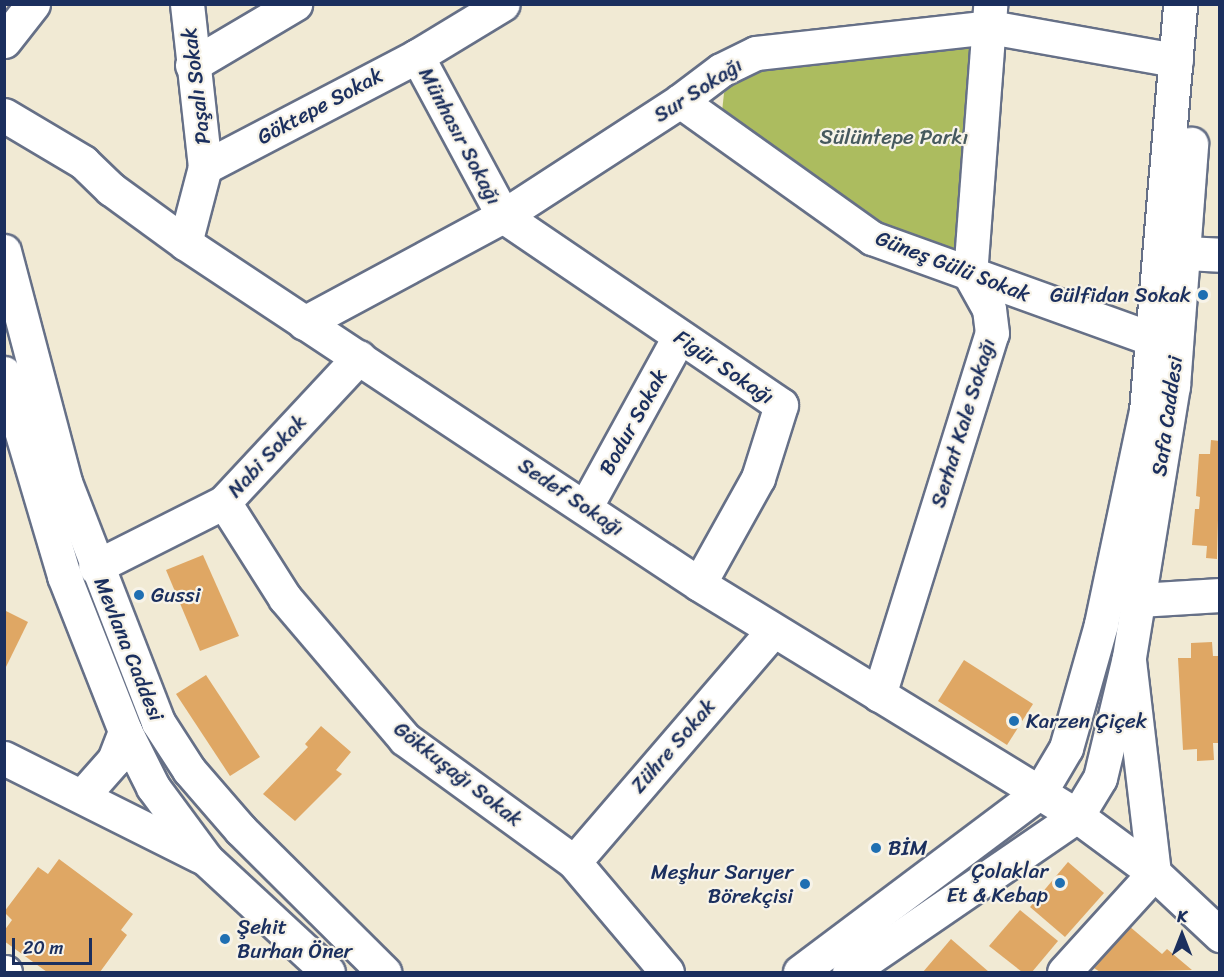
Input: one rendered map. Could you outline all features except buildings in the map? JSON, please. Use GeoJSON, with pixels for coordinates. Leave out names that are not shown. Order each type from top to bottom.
{"type":"FeatureCollection","features":[{"type":"Feature","properties":{"kind":"street"},"geometry":{"type":"LineString","coordinates":[[21,22],[54,4]]}},
{"type":"Feature","properties":{"kind":"street","name":"Paşalı Sokak"},"geometry":{"type":"LineString","coordinates":[[187,4],[205,167]]}},
{"type":"Feature","properties":{"kind":"street"},"geometry":{"type":"LineString","coordinates":[[192,65],[295,4]]}},
{"type":"Feature","properties":{"kind":"street","name":"Göktepe Sokak"},"geometry":{"type":"LineString","coordinates":[[205,167],[417,56],[503,4]]}},
{"type":"Feature","properties":{"kind":"street","name":"Safa Caddesi"},"geometry":{"type":"LineString","coordinates":[[1040,792],[1066,748],[1101,624],[1146,411],[1180,4]]}},
{"type":"Feature","properties":{"kind":"street","name":"Safa Caddesi"},"geometry":{"type":"LineString","coordinates":[[1077,816],[1100,778],[1129,657],[1173,386],[1185,253],[1201,4]]}},
{"type":"Feature","properties":{"kind":"street"},"geometry":{"type":"LineString","coordinates":[[970,275],[990,16]]}},
{"type":"Feature","properties":{"kind":"street","name":"Sur Sokağı"},"geometry":{"type":"LineString","coordinates":[[304,323],[503,216],[680,101],[721,70],[756,53],[990,16],[1176,60]]}},
{"type":"Feature","properties":{"kind":"street","name":"Münhasır Sokağı"},"geometry":{"type":"LineString","coordinates":[[417,56],[503,216]]}},
{"type":"Feature","properties":{"kind":"street","name":"Güneş Gülü Sokak"},"geometry":{"type":"LineString","coordinates":[[680,101],[872,238],[1152,339]]}},
{"type":"Feature","properties":{"kind":"street"},"geometry":{"type":"LineString","coordinates":[[4,115],[83,162],[111,189]]}},
{"type":"Feature","properties":{"kind":"street"},"geometry":{"type":"LineString","coordinates":[[4,141],[47,158],[92,185],[111,189]]}},
{"type":"Feature","properties":{"kind":"street"},"geometry":{"type":"LineString","coordinates":[[185,243],[205,167]]}},
{"type":"Feature","properties":{"kind":"street","name":"Sedef Sokağı"},"geometry":{"type":"LineString","coordinates":[[111,189],[185,243],[304,323],[359,357],[699,584],[1077,816],[1154,873],[1220,935]]}},
{"type":"Feature","properties":{"kind":"street","name":"Figür Sokağı"},"geometry":{"type":"LineString","coordinates":[[503,216],[781,405],[758,478],[699,584]]}},
{"type":"Feature","properties":{"kind":"street","name":"Mevlana Caddesi"},"geometry":{"type":"LineString","coordinates":[[4,251],[65,482],[95,567],[158,722],[189,771],[241,831],[384,972]]}},
{"type":"Feature","properties":{"kind":"street"},"geometry":{"type":"LineString","coordinates":[[1185,253],[1220,255]]}},
{"type":"Feature","properties":{"kind":"street","name":"Serhat Kale Sokağı"},"geometry":{"type":"LineString","coordinates":[[879,695],[992,333],[989,309],[970,275]]}},
{"type":"Feature","properties":{"kind":"street","name":"Bodur Sokak"},"geometry":{"type":"LineString","coordinates":[[586,507],[679,337]]}},
{"type":"Feature","properties":{"kind":"street","name":"Nabi Sokak"},"geometry":{"type":"LineString","coordinates":[[95,567],[224,502],[359,357]]}},
{"type":"Feature","properties":{"kind":"street","name":"Mevlana Caddesi"},"geometry":{"type":"LineString","coordinates":[[4,373],[64,576],[125,731],[153,787],[207,859],[328,972]]}},
{"type":"Feature","properties":{"kind":"street","name":"Gökkuşağı Sokak"},"geometry":{"type":"LineString","coordinates":[[224,502],[285,598],[336,663],[405,739],[574,862],[668,972]]}},
{"type":"Feature","properties":{"kind":"street"},"geometry":{"type":"LineString","coordinates":[[1139,600],[1220,595]]}},
{"type":"Feature","properties":{"kind":"street","name":"Zühre Sokak"},"geometry":{"type":"LineString","coordinates":[[574,862],[773,631]]}},
{"type":"Feature","properties":{"kind":"street"},"geometry":{"type":"LineString","coordinates":[[1064,972],[1154,873],[1129,657]]}},
{"type":"Feature","properties":{"kind":"street"},"geometry":{"type":"LineString","coordinates":[[83,795],[114,760],[125,731]]}},
{"type":"Feature","properties":{"kind":"street"},"geometry":{"type":"LineString","coordinates":[[4,759],[83,795],[207,859]]}},
{"type":"Feature","properties":{"kind":"street"},"geometry":{"type":"LineString","coordinates":[[800,972],[1040,792]]}},
{"type":"Feature","properties":{"kind":"street"},"geometry":{"type":"LineString","coordinates":[[849,972],[1077,816]]}},
{"type":"Feature","properties":{"kind":"green space","name":"Sülüntepe Parkı"},"geometry":{"type":"Polygon","coordinates":[[[970,48],[963,257],[871,226],[722,112],[724,93],[737,79],[764,68],[806,60],[970,48]]]}},
{"type":"Feature","properties":{"kind":"place","name":"Gülfidan Sokak"},"geometry":{"type":"Point","coordinates":[1203,295]}},
{"type":"Feature","properties":{"kind":"place","name":"Gussi"},"geometry":{"type":"Point","coordinates":[139,595]}},
{"type":"Feature","properties":{"kind":"place","name":"Karzen Çiçek"},"geometry":{"type":"Point","coordinates":[1014,721]}},
{"type":"Feature","properties":{"kind":"place","name":"BİM"},"geometry":{"type":"Point","coordinates":[876,848]}},
{"type":"Feature","properties":{"kind":"place","name":"Çolaklar Et & Kebap"},"geometry":{"type":"Point","coordinates":[1060,883]}},
{"type":"Feature","properties":{"kind":"place","name":"Meşhur Sarıyer Börekçisi"},"geometry":{"type":"Point","coordinates":[805,884]}},
{"type":"Feature","properties":{"kind":"place","name":"Şehit Burhan Öner"},"geometry":{"type":"Point","coordinates":[225,939]}}]}
